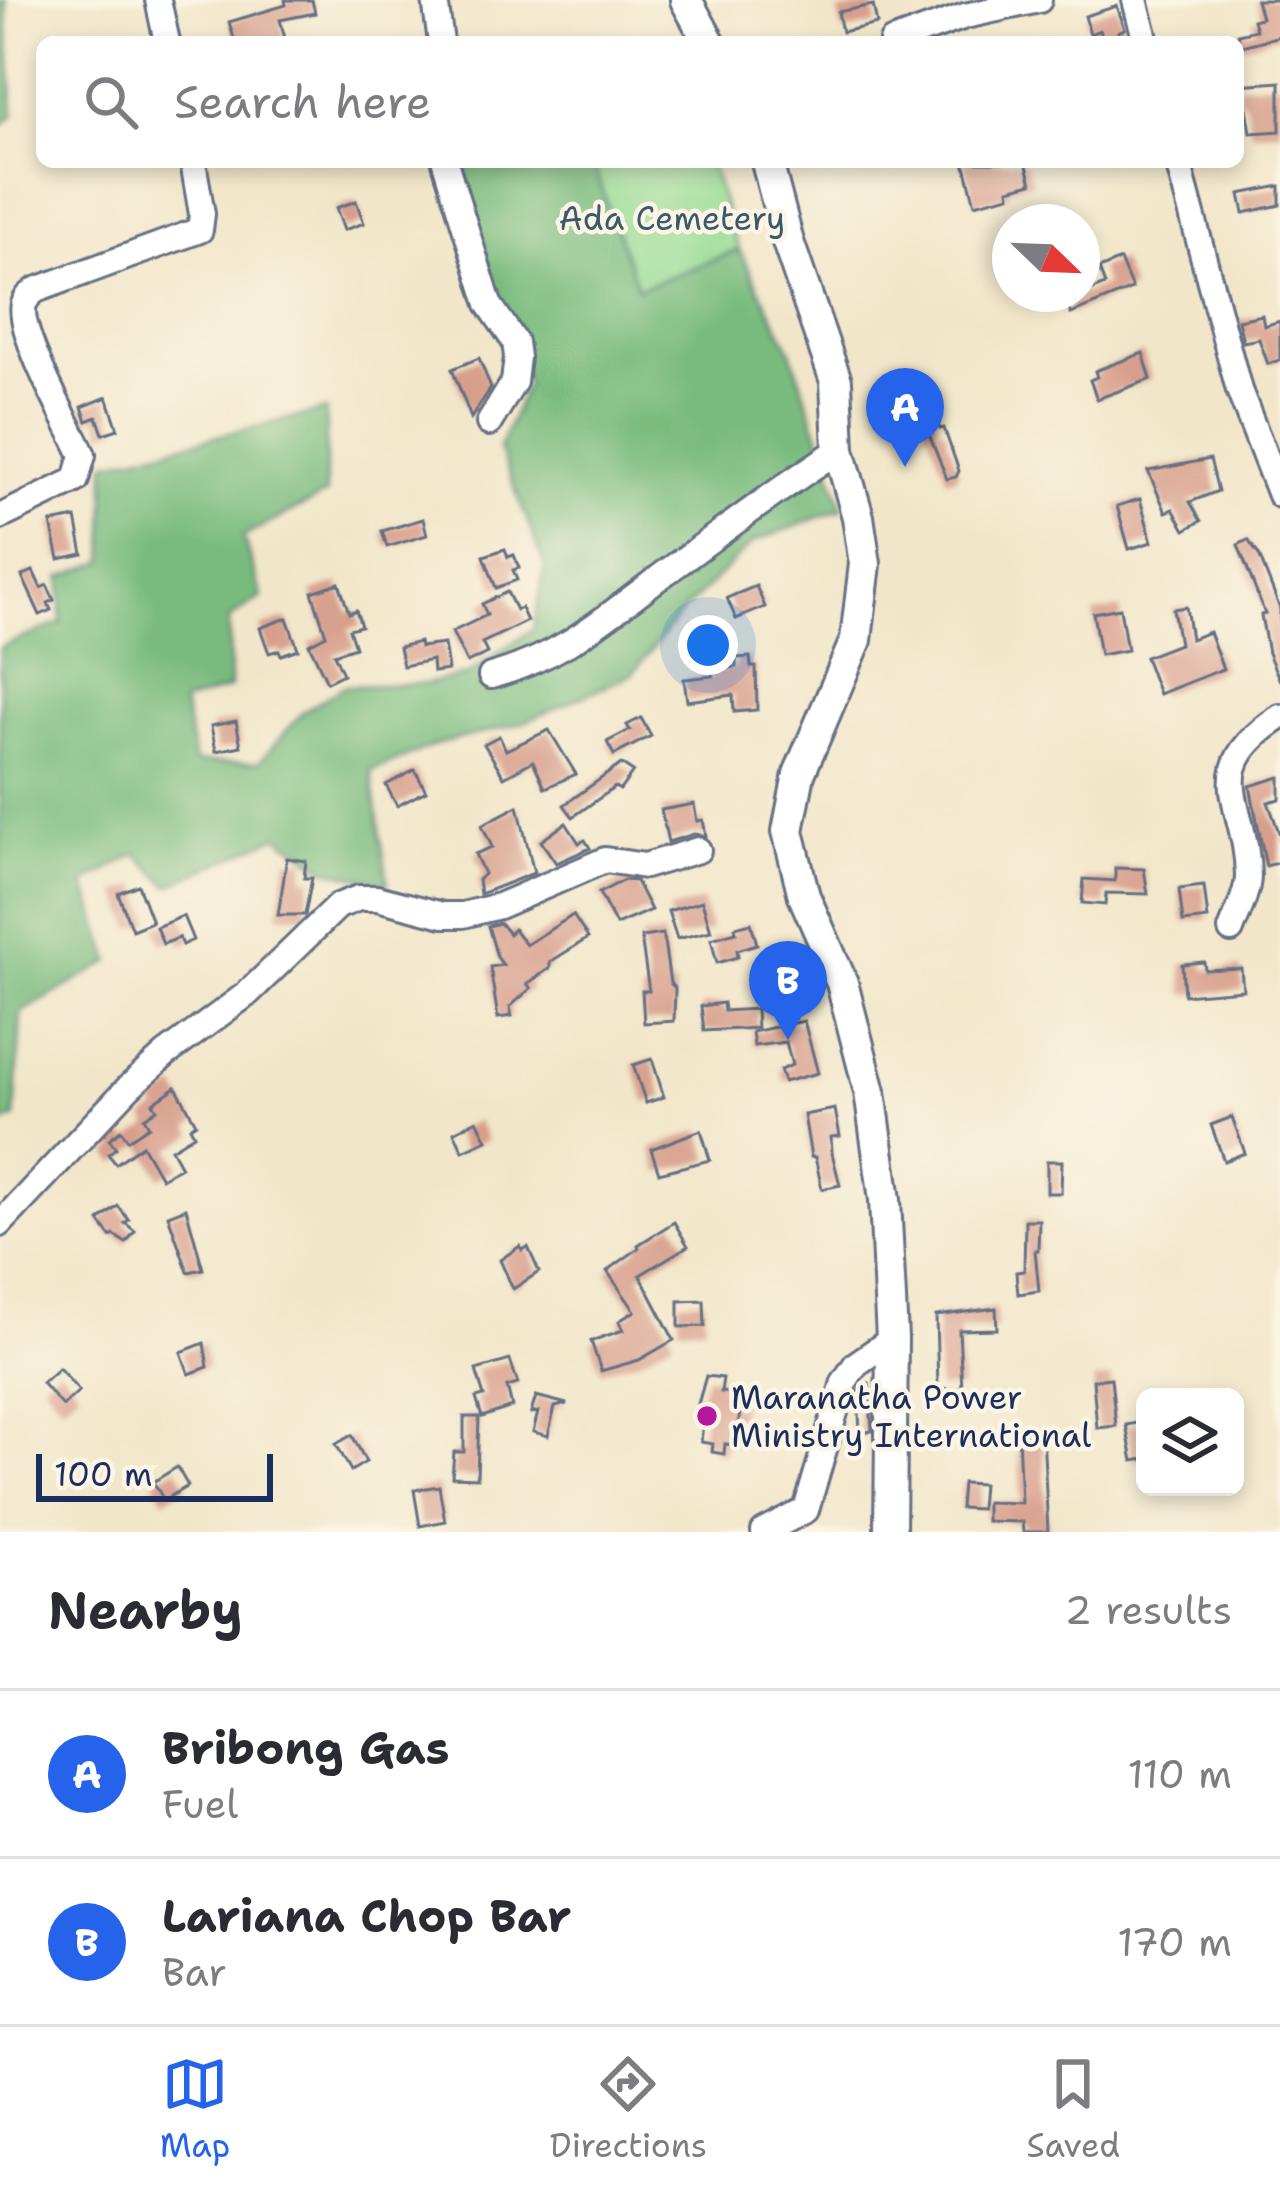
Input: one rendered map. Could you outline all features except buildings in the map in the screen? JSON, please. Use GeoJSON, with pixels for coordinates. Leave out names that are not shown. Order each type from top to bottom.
{"type":"FeatureCollection","features":[{"type":"Feature","properties":{"kind":"main road"},"geometry":{"type":"LineString","coordinates":[[686,0],[706,36]]}},
{"type":"Feature","properties":{"kind":"main road"},"geometry":{"type":"LineString","coordinates":[[768,168],[836,381],[838,450],[858,517],[865,564],[856,640],[799,774],[788,831],[804,896],[842,983],[870,1092],[885,1200],[892,1339],[890,1532]]}},
{"type":"Feature","properties":{"kind":"street"},"geometry":{"type":"LineString","coordinates":[[158,0],[166,36]]}},
{"type":"Feature","properties":{"kind":"street"},"geometry":{"type":"LineString","coordinates":[[435,0],[440,36]]}},
{"type":"Feature","properties":{"kind":"street"},"geometry":{"type":"LineString","coordinates":[[909,36],[964,16],[1039,0]]}},
{"type":"Feature","properties":{"kind":"street"},"geometry":{"type":"LineString","coordinates":[[1135,0],[1144,36]]}},
{"type":"Feature","properties":{"kind":"street"},"geometry":{"type":"LineString","coordinates":[[0,517],[76,480],[83,455],[40,368],[25,320],[27,297],[200,230],[195,168]]}},
{"type":"Feature","properties":{"kind":"street"},"geometry":{"type":"LineString","coordinates":[[447,168],[489,304],[515,342],[514,382],[489,422]]}},
{"type":"Feature","properties":{"kind":"street"},"geometry":{"type":"LineString","coordinates":[[1180,168],[1239,390],[1280,495]]}},
{"type":"Feature","properties":{"kind":"street"},"geometry":{"type":"LineString","coordinates":[[491,676],[536,663],[574,641],[770,493],[838,450]]}},
{"type":"Feature","properties":{"kind":"street"},"geometry":{"type":"LineString","coordinates":[[1231,930],[1248,878],[1232,781],[1235,758],[1248,741],[1280,717]]}},
{"type":"Feature","properties":{"kind":"street"},"geometry":{"type":"LineString","coordinates":[[0,1224],[129,1087],[247,994],[338,906],[359,898],[377,898],[443,915],[463,915],[499,907],[604,860],[645,866],[698,850]]}},
{"type":"Feature","properties":{"kind":"street"},"geometry":{"type":"LineString","coordinates":[[764,1532],[806,1510],[844,1382],[856,1364],[892,1339]]}},
{"type":"Feature","properties":{"kind":"green space"},"geometry":{"type":"Polygon","coordinates":[[[0,0],[6,0],[14,115],[0,125],[0,0]]]}},
{"type":"Feature","properties":{"kind":"green space"},"geometry":{"type":"Polygon","coordinates":[[[465,168],[594,168],[638,289],[739,250],[791,351],[843,508],[752,543],[680,614],[632,674],[522,723],[438,744],[371,771],[388,884],[326,869],[278,836],[169,886],[137,854],[85,883],[111,961],[21,1013],[15,1118],[0,1124],[0,647],[61,623],[61,577],[105,561],[106,463],[326,410],[326,494],[243,537],[262,597],[229,619],[230,688],[183,703],[195,763],[259,762],[303,712],[344,686],[425,684],[467,675],[533,629],[545,566],[499,448],[526,385],[491,294],[465,168]]]}},
{"type":"Feature","properties":{"kind":"green space","name":"Ada Cemetery"},"geometry":{"type":"Polygon","coordinates":[[[594,168],[711,168],[739,250],[637,289],[594,168]]]}},
{"type":"Feature","properties":{"kind":"place","name":"Bribong Gas"},"geometry":{"type":"Point","coordinates":[905,467]}},
{"type":"Feature","properties":{"kind":"place","name":"Lariana Chop Bar"},"geometry":{"type":"Point","coordinates":[788,1040]}},
{"type":"Feature","properties":{"kind":"place","name":"Maranatha Power Ministry International"},"geometry":{"type":"Point","coordinates":[707,1416]}}]}
